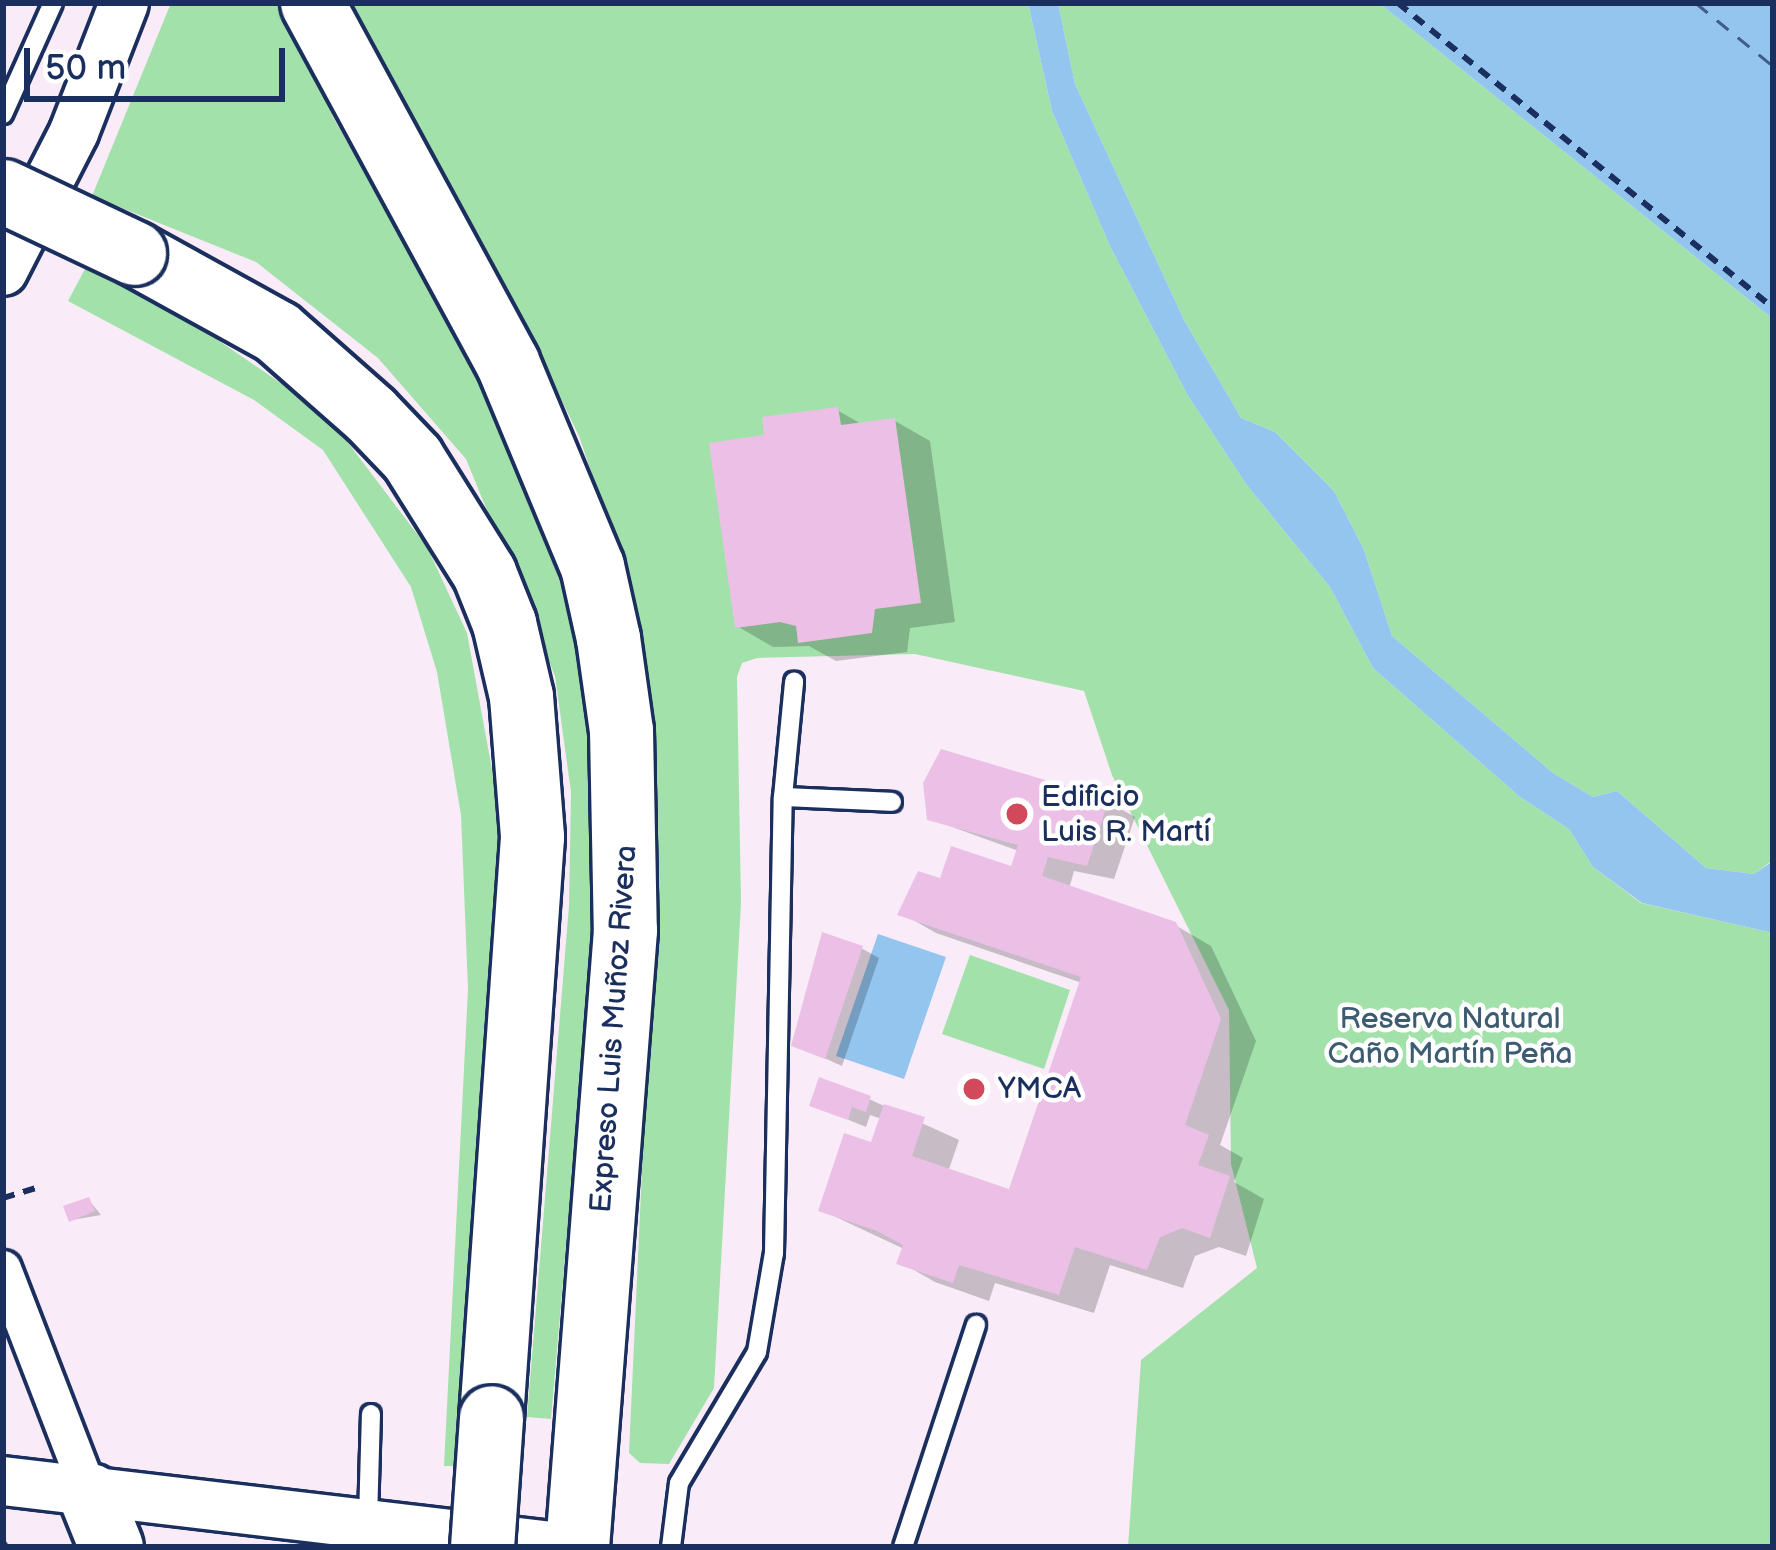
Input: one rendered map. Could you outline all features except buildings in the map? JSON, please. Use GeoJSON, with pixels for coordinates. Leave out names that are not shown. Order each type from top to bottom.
{"type":"FeatureCollection","features":[{"type":"Feature","properties":{"kind":"highway","name":"Expreso Luis Muñoz Rivera"},"geometry":{"type":"LineString","coordinates":[[312,3],[508,362],[592,566],[608,638],[621,730],[625,930],[577,1547]]}},
{"type":"Feature","properties":{"kind":"highway"},"geometry":{"type":"LineString","coordinates":[[3,191],[134,253],[277,332],[412,458],[484,573],[504,623],[521,696],[532,837],[482,1547]]}},
{"type":"Feature","properties":{"kind":"street"},"geometry":{"type":"LineString","coordinates":[[3,271],[74,132],[124,3]]}},
{"type":"Feature","properties":{"kind":"street"},"geometry":{"type":"LineString","coordinates":[[3,1269],[101,1521]]}},
{"type":"Feature","properties":{"kind":"street"},"geometry":{"type":"LineString","coordinates":[[3,1481],[101,1521],[368,1520],[560,1547]]}},
{"type":"Feature","properties":{"kind":"lane"},"geometry":{"type":"LineString","coordinates":[[3,115],[53,3]]}},
{"type":"Feature","properties":{"kind":"lane"},"geometry":{"type":"LineString","coordinates":[[671,1547],[679,1483],[757,1352],[775,1253],[783,796],[794,682]]}},
{"type":"Feature","properties":{"kind":"lane"},"geometry":{"type":"LineString","coordinates":[[783,796],[892,802]]}},
{"type":"Feature","properties":{"kind":"lane"},"geometry":{"type":"LineString","coordinates":[[903,1547],[976,1325]]}},
{"type":"Feature","properties":{"kind":"lane"},"geometry":{"type":"LineString","coordinates":[[368,1520],[371,1414]]}},
{"type":"Feature","properties":{"kind":"path"},"geometry":{"type":"LineString","coordinates":[[1399,3],[1773,308]]}},
{"type":"Feature","properties":{"kind":"path"},"geometry":{"type":"LineString","coordinates":[[3,1198],[35,1187]]}},
{"type":"Feature","properties":{"kind":"green space"},"geometry":{"type":"Polygon","coordinates":[[[171,3],[282,3],[333,117],[505,423],[569,608],[592,723],[594,923],[551,1419],[527,1417],[569,906],[571,792],[555,676],[466,459],[378,358],[256,262],[92,196],[171,3]]]}},
{"type":"Feature","properties":{"kind":"green space","name":"Reserva Natural Caño Martín Peña"},"geometry":{"type":"Polygon","coordinates":[[[342,3],[1028,3],[1052,111],[1110,246],[1187,394],[1246,484],[1330,587],[1373,668],[1520,797],[1569,829],[1593,867],[1641,903],[1773,933],[1773,1547],[1128,1547],[1141,1360],[1257,1268],[1231,1164],[1229,1010],[1112,775],[1084,691],[915,654],[757,658],[742,663],[737,677],[741,903],[714,1388],[669,1464],[640,1463],[629,1453],[653,930],[623,565],[579,436],[533,341],[389,101],[342,3]]]}},
{"type":"Feature","properties":{"kind":"green space"},"geometry":{"type":"Polygon","coordinates":[[[1058,3],[1379,3],[1773,319],[1773,860],[1754,874],[1706,868],[1617,791],[1593,797],[1553,773],[1392,636],[1364,550],[1334,491],[1275,432],[1241,418],[1184,320],[1075,84],[1058,3]]]}},
{"type":"Feature","properties":{"kind":"green space"},"geometry":{"type":"Polygon","coordinates":[[[87,265],[170,307],[327,415],[427,547],[467,633],[504,835],[465,1466],[444,1466],[468,989],[461,815],[437,672],[411,587],[323,450],[254,400],[68,301],[87,265]]]}},
{"type":"Feature","properties":{"kind":"green space"},"geometry":{"type":"Polygon","coordinates":[[[970,955],[1070,990],[1044,1069],[942,1034],[970,955]]]}},
{"type":"Feature","properties":{"kind":"water"},"geometry":{"type":"Polygon","coordinates":[[[1028,3],[1058,3],[1075,84],[1184,320],[1241,418],[1275,432],[1334,491],[1364,550],[1392,636],[1553,773],[1593,797],[1617,791],[1706,868],[1754,874],[1773,861],[1773,933],[1642,903],[1593,867],[1569,829],[1520,797],[1373,668],[1330,587],[1246,484],[1187,394],[1110,246],[1052,111],[1028,3]]]}},
{"type":"Feature","properties":{"kind":"water"},"geometry":{"type":"Polygon","coordinates":[[[1379,3],[1773,3],[1773,319],[1379,3]]]}},
{"type":"Feature","properties":{"kind":"water"},"geometry":{"type":"Polygon","coordinates":[[[878,934],[946,957],[904,1079],[836,1056],[878,934]]]}},
{"type":"Feature","properties":{"kind":"ferry route"},"geometry":{"type":"LineString","coordinates":[[1696,3],[1773,66]]}},
{"type":"Feature","properties":{"kind":"place","name":"Edificio Luis R. Martí"},"geometry":{"type":"Point","coordinates":[1017,814]}},
{"type":"Feature","properties":{"kind":"place","name":"YMCA"},"geometry":{"type":"Point","coordinates":[974,1089]}}]}
